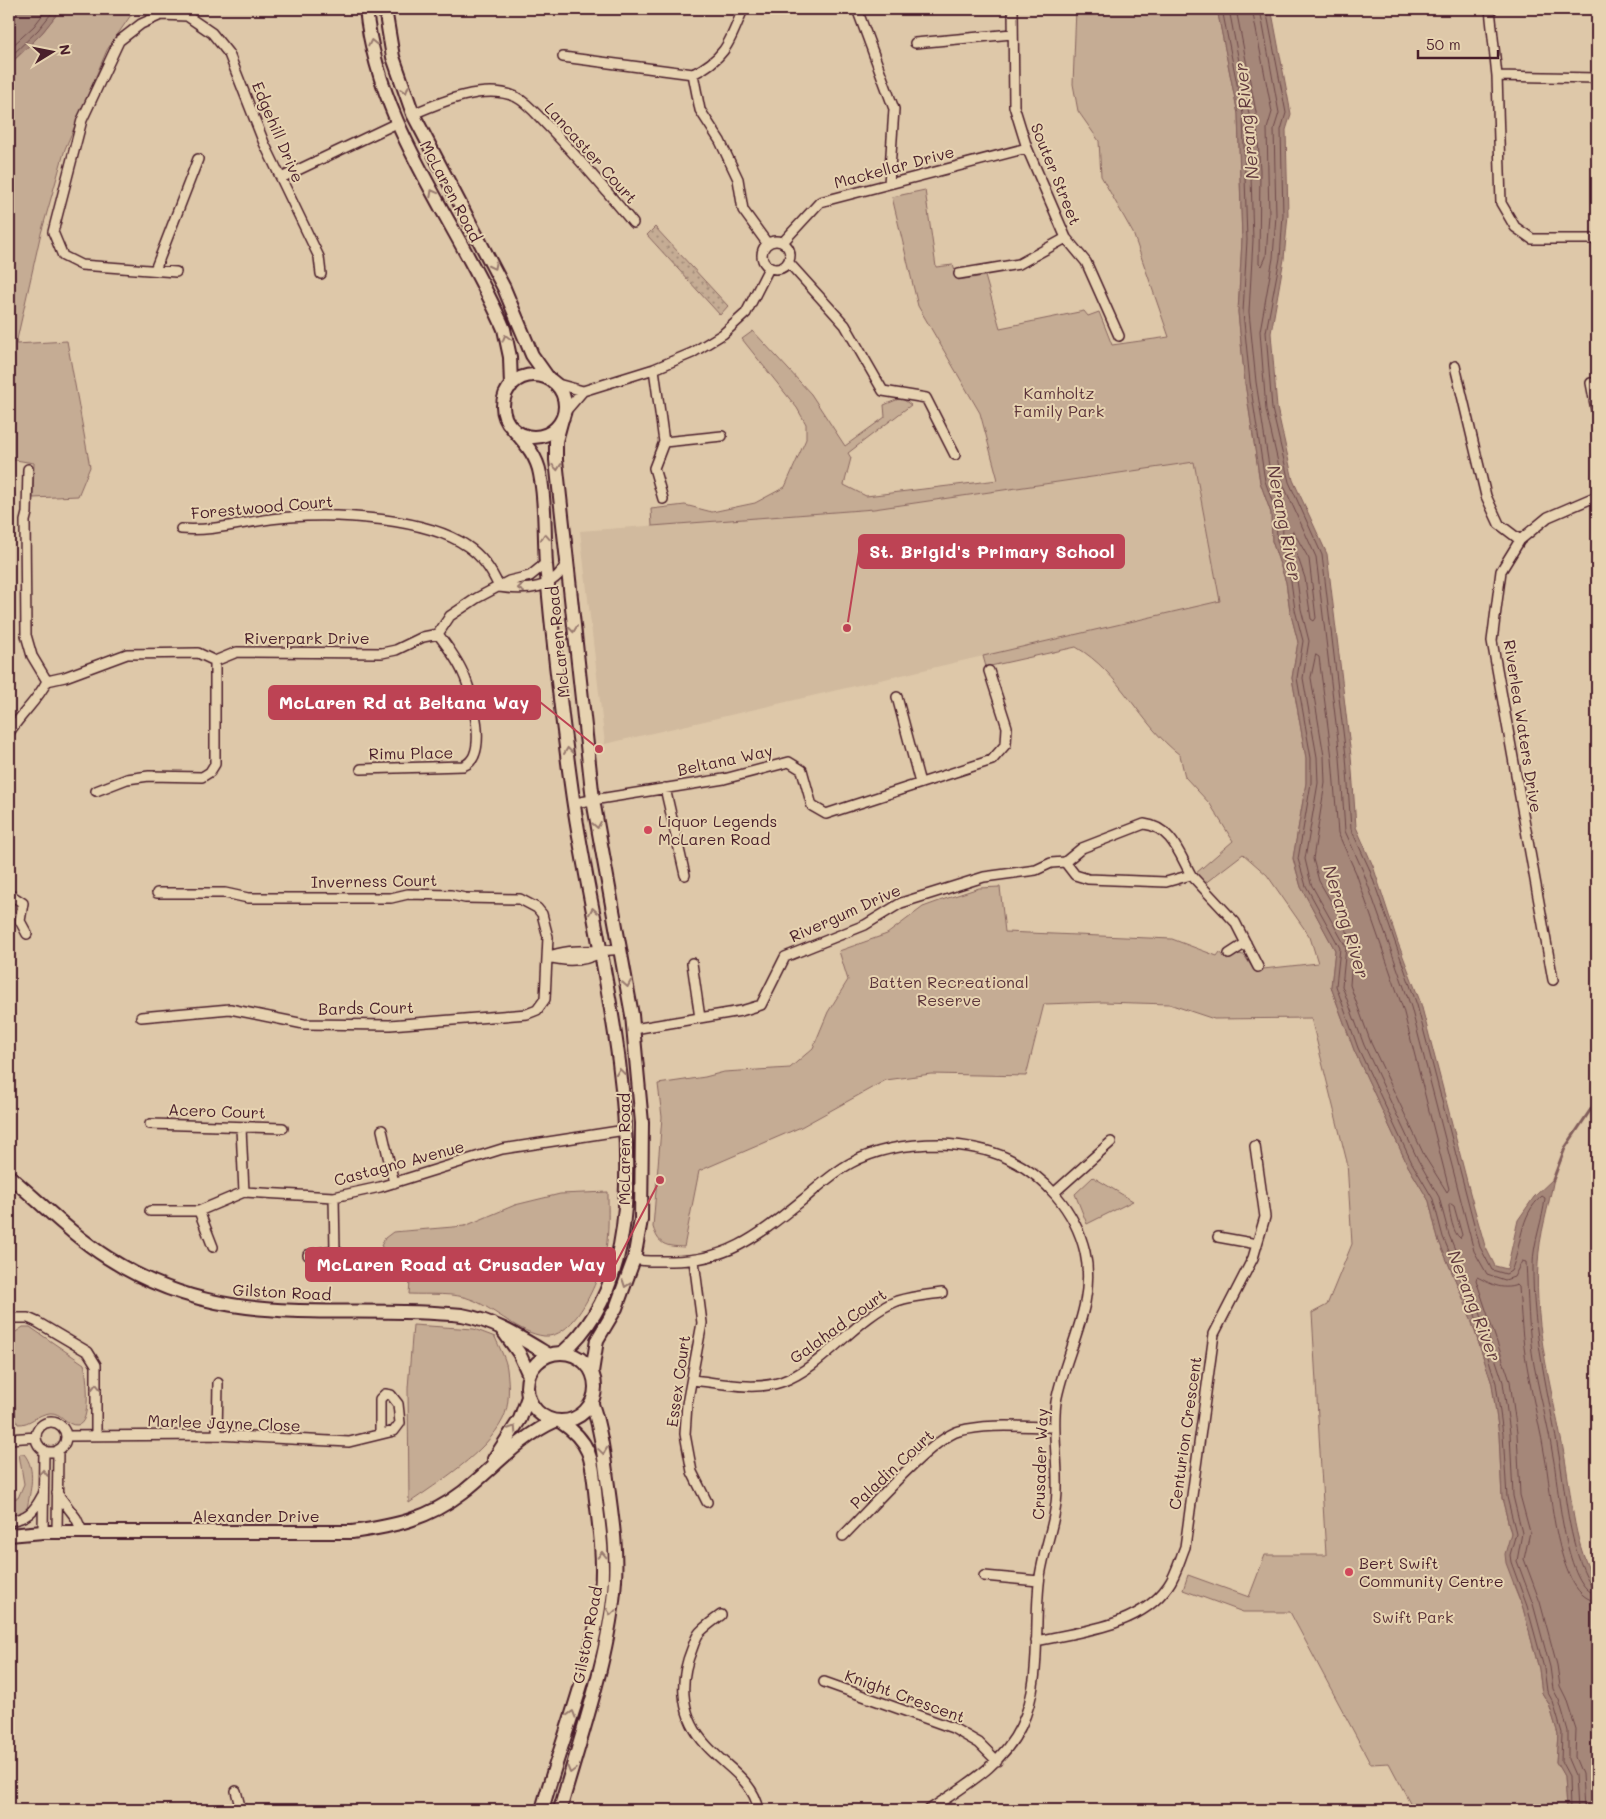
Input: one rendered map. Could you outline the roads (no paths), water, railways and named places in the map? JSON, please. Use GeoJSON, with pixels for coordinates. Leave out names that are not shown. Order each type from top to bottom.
{"type":"FeatureCollection","features":[{"type":"Feature","properties":{"kind":"main road","name":"McLaren Road"},"geometry":{"type":"LineString","coordinates":[[366,9],[380,74],[397,123],[498,317],[508,341],[511,386]]}},
{"type":"Feature","properties":{"kind":"main road","name":"McLaren Road"},"geometry":{"type":"LineString","coordinates":[[385,9],[393,56],[413,114],[504,288],[532,355],[552,381]]}},
{"type":"Feature","properties":{"kind":"main road"},"geometry":{"type":"LineString","coordinates":[[529,376],[552,381],[564,397],[563,416],[557,427],[540,437],[522,435],[514,429],[508,423],[503,407],[506,392],[511,386],[519,379],[529,376]]}},
{"type":"Feature","properties":{"kind":"main road","name":"McLaren Road"},"geometry":{"type":"LineString","coordinates":[[563,416],[556,441],[556,460],[593,800],[634,1029],[641,1096],[642,1169],[640,1220],[634,1259],[616,1308],[598,1340],[592,1372]]}},
{"type":"Feature","properties":{"kind":"main road","name":"McLaren Road"},"geometry":{"type":"LineString","coordinates":[[514,429],[533,453],[540,473],[548,585],[574,803],[618,1050],[625,1130],[625,1207],[618,1255],[612,1277],[589,1324],[562,1353]]}},
{"type":"Feature","properties":{"kind":"main road","name":"Gilston Road"},"geometry":{"type":"LineString","coordinates":[[9,1176],[107,1258],[148,1281],[186,1296],[237,1307],[270,1311],[462,1315],[479,1318],[517,1334],[548,1355]]}},
{"type":"Feature","properties":{"kind":"main road"},"geometry":{"type":"LineString","coordinates":[[500,1327],[519,1353],[529,1375]]}},
{"type":"Feature","properties":{"kind":"main road"},"geometry":{"type":"LineString","coordinates":[[562,1353],[579,1358],[592,1372],[595,1386],[592,1404],[579,1417],[558,1422],[538,1413],[528,1397],[529,1375],[540,1360],[548,1355],[562,1353]]}},
{"type":"Feature","properties":{"kind":"main road","name":"Alexander Drive"},"geometry":{"type":"LineString","coordinates":[[486,1471],[520,1419],[528,1397]]}},
{"type":"Feature","properties":{"kind":"main road","name":"Gilston Road"},"geometry":{"type":"LineString","coordinates":[[560,1810],[604,1651],[612,1614],[615,1581],[616,1548],[600,1425],[592,1404]]}},
{"type":"Feature","properties":{"kind":"main road","name":"Gilston Road"},"geometry":{"type":"LineString","coordinates":[[542,1810],[589,1654],[600,1598],[602,1562],[601,1536],[589,1455],[582,1438],[558,1422]]}},
{"type":"Feature","properties":{"kind":"main road","name":"Alexander Drive"},"geometry":{"type":"LineString","coordinates":[[9,1535],[43,1532],[352,1532],[385,1528],[414,1520],[431,1512],[463,1492],[528,1436],[558,1422]]}},
{"type":"Feature","properties":{"kind":"street"},"geometry":{"type":"LineString","coordinates":[[563,57],[693,74],[712,65],[729,44],[743,9]]}},
{"type":"Feature","properties":{"kind":"street"},"geometry":{"type":"LineString","coordinates":[[857,9],[894,109],[889,184]]}},
{"type":"Feature","properties":{"kind":"street","name":"Souter Street"},"geometry":{"type":"LineString","coordinates":[[1013,9],[1014,106],[1027,148],[1066,238],[1086,262],[1119,336]]}},
{"type":"Feature","properties":{"kind":"street"},"geometry":{"type":"LineString","coordinates":[[1490,9],[1497,76],[1502,203],[1515,227],[1532,239],[1597,240]]}},
{"type":"Feature","properties":{"kind":"street"},"geometry":{"type":"LineString","coordinates":[[176,272],[81,265],[63,256],[53,232],[82,120],[118,42],[142,24],[160,15],[189,12]]}},
{"type":"Feature","properties":{"kind":"street","name":"Edgehill Drive"},"geometry":{"type":"LineString","coordinates":[[189,12],[212,33],[229,54],[264,143],[319,257],[321,274]]}},
{"type":"Feature","properties":{"kind":"street"},"geometry":{"type":"LineString","coordinates":[[915,43],[1012,34]]}},
{"type":"Feature","properties":{"kind":"street"},"geometry":{"type":"LineString","coordinates":[[693,74],[700,110],[720,141],[738,179],[743,210],[767,243]]}},
{"type":"Feature","properties":{"kind":"street"},"geometry":{"type":"LineString","coordinates":[[1497,76],[1597,78]]}},
{"type":"Feature","properties":{"kind":"street","name":"Lancaster Court"},"geometry":{"type":"LineString","coordinates":[[413,114],[458,95],[498,93],[516,97],[529,107],[583,162],[632,223]]}},
{"type":"Feature","properties":{"kind":"street"},"geometry":{"type":"LineString","coordinates":[[281,178],[397,123]]}},
{"type":"Feature","properties":{"kind":"street","name":"Mackellar Drive"},"geometry":{"type":"LineString","coordinates":[[784,242],[820,202],[1027,148]]}},
{"type":"Feature","properties":{"kind":"street"},"geometry":{"type":"LineString","coordinates":[[155,270],[198,159]]}},
{"type":"Feature","properties":{"kind":"street"},"geometry":{"type":"LineString","coordinates":[[959,274],[1019,264],[1066,238]]}},
{"type":"Feature","properties":{"kind":"street"},"geometry":{"type":"LineString","coordinates":[[767,243],[784,242],[790,252],[789,263],[846,325],[883,391],[926,398],[955,455]]}},
{"type":"Feature","properties":{"kind":"street"},"geometry":{"type":"LineString","coordinates":[[767,243],[762,256],[769,268]]}},
{"type":"Feature","properties":{"kind":"street"},"geometry":{"type":"LineString","coordinates":[[769,268],[781,269],[789,263]]}},
{"type":"Feature","properties":{"kind":"street"},"geometry":{"type":"LineString","coordinates":[[552,381],[583,390],[654,369],[692,353],[723,334],[746,313],[769,268]]}},
{"type":"Feature","properties":{"kind":"street"},"geometry":{"type":"LineString","coordinates":[[1455,366],[1486,496],[1499,524],[1520,540]]}},
{"type":"Feature","properties":{"kind":"street"},"geometry":{"type":"LineString","coordinates":[[654,369],[664,442],[654,468],[663,499]]}},
{"type":"Feature","properties":{"kind":"street"},"geometry":{"type":"LineString","coordinates":[[1593,386],[1597,415]]}},
{"type":"Feature","properties":{"kind":"street"},"geometry":{"type":"LineString","coordinates":[[563,416],[583,390]]}},
{"type":"Feature","properties":{"kind":"street"},"geometry":{"type":"LineString","coordinates":[[664,442],[722,436]]}},
{"type":"Feature","properties":{"kind":"street"},"geometry":{"type":"LineString","coordinates":[[28,469],[27,513],[25,521],[24,626],[32,656],[47,681]]}},
{"type":"Feature","properties":{"kind":"street","name":"Riverlea Waters Drive"},"geometry":{"type":"LineString","coordinates":[[1553,980],[1492,641],[1501,571],[1520,540],[1548,517],[1597,496]]}},
{"type":"Feature","properties":{"kind":"street","name":"Forestwood Court"},"geometry":{"type":"LineString","coordinates":[[181,529],[203,530],[289,517],[338,516],[391,520],[452,536],[469,547],[489,567],[499,587]]}},
{"type":"Feature","properties":{"kind":"street"},"geometry":{"type":"LineString","coordinates":[[438,634],[450,616],[482,595],[509,581],[530,576],[546,563]]}},
{"type":"Feature","properties":{"kind":"street"},"geometry":{"type":"LineString","coordinates":[[499,587],[511,589],[548,585],[562,572],[566,563]]}},
{"type":"Feature","properties":{"kind":"street","name":"Riverpark Drive"},"geometry":{"type":"LineString","coordinates":[[215,661],[237,652],[390,652],[423,638],[438,634]]}},
{"type":"Feature","properties":{"kind":"street","name":"Rimu Place"},"geometry":{"type":"LineString","coordinates":[[361,769],[463,766],[470,763],[476,756],[477,744],[474,709],[468,683],[460,666],[438,634]]}},
{"type":"Feature","properties":{"kind":"street"},"geometry":{"type":"LineString","coordinates":[[47,681],[65,677],[118,656],[139,653],[198,653],[215,661],[215,764],[210,772],[202,777],[149,776],[127,779],[96,790]]}},
{"type":"Feature","properties":{"kind":"street","name":"Beltana Way"},"geometry":{"type":"LineString","coordinates":[[574,803],[724,779],[789,762],[802,770],[812,806],[826,814],[992,760],[1006,744],[1007,727],[989,671]]}},
{"type":"Feature","properties":{"kind":"street"},"geometry":{"type":"LineString","coordinates":[[9,733],[22,714],[42,694],[47,681]]}},
{"type":"Feature","properties":{"kind":"street"},"geometry":{"type":"LineString","coordinates":[[897,696],[920,783]]}},
{"type":"Feature","properties":{"kind":"street"},"geometry":{"type":"LineString","coordinates":[[665,788],[685,876]]}},
{"type":"Feature","properties":{"kind":"street","name":"Rivergum Drive"},"geometry":{"type":"LineString","coordinates":[[634,1029],[741,1011],[761,1005],[785,956],[865,925],[901,903],[984,877],[1036,870],[1051,862],[1065,862],[1082,848],[1144,824],[1155,825],[1172,839],[1191,875],[1235,922],[1258,967]]}},
{"type":"Feature","properties":{"kind":"street"},"geometry":{"type":"LineString","coordinates":[[1065,862],[1076,875],[1088,879],[1166,882],[1191,875]]}},
{"type":"Feature","properties":{"kind":"street","name":"Inverness Court"},"geometry":{"type":"LineString","coordinates":[[157,892],[225,893],[248,898],[391,898],[417,894],[451,895],[465,898],[520,899],[532,904],[542,914],[548,937],[548,957]]}},
{"type":"Feature","properties":{"kind":"street"},"geometry":{"type":"LineString","coordinates":[[9,894],[23,903],[20,921],[27,934]]}},
{"type":"Feature","properties":{"kind":"street"},"geometry":{"type":"LineString","coordinates":[[1229,954],[1246,943]]}},
{"type":"Feature","properties":{"kind":"street"},"geometry":{"type":"LineString","coordinates":[[548,957],[560,961],[588,960],[600,952],[620,950]]}},
{"type":"Feature","properties":{"kind":"street","name":"Bards Court"},"geometry":{"type":"LineString","coordinates":[[141,1017],[230,1009],[304,1024],[390,1024],[527,1014],[537,1010],[545,999],[548,957]]}},
{"type":"Feature","properties":{"kind":"street"},"geometry":{"type":"LineString","coordinates":[[692,963],[700,1018]]}},
{"type":"Feature","properties":{"kind":"street","name":"Acero Court"},"geometry":{"type":"LineString","coordinates":[[150,1124],[283,1128]]}},
{"type":"Feature","properties":{"kind":"street"},"geometry":{"type":"LineString","coordinates":[[240,1128],[244,1192]]}},
{"type":"Feature","properties":{"kind":"street"},"geometry":{"type":"LineString","coordinates":[[382,1130],[394,1183]]}},
{"type":"Feature","properties":{"kind":"street","name":"Castagno Avenue"},"geometry":{"type":"LineString","coordinates":[[150,1211],[199,1211],[244,1192],[334,1197],[394,1183],[502,1149],[625,1130]]}},
{"type":"Feature","properties":{"kind":"street"},"geometry":{"type":"LineString","coordinates":[[1055,1192],[1111,1142]]}},
{"type":"Feature","properties":{"kind":"street","name":"Crusader Way"},"geometry":{"type":"LineString","coordinates":[[634,1259],[694,1261],[717,1256],[754,1239],[849,1164],[874,1153],[916,1144],[956,1144],[984,1150],[1021,1165],[1055,1192],[1070,1214],[1084,1252],[1088,1290],[1081,1327],[1062,1372],[1054,1427],[1058,1489],[1053,1527],[1039,1581],[1035,1667],[1030,1703],[1015,1738],[997,1761],[929,1810]]}},
{"type":"Feature","properties":{"kind":"street","name":"Centurion Crescent"},"geometry":{"type":"LineString","coordinates":[[1036,1642],[1118,1623],[1148,1606],[1171,1582],[1185,1546],[1214,1334],[1253,1258],[1265,1217],[1255,1146]]}},
{"type":"Feature","properties":{"kind":"street"},"geometry":{"type":"LineString","coordinates":[[334,1197],[335,1250]]}},
{"type":"Feature","properties":{"kind":"street"},"geometry":{"type":"LineString","coordinates":[[199,1211],[213,1247]]}},
{"type":"Feature","properties":{"kind":"street"},"geometry":{"type":"LineString","coordinates":[[1218,1236],[1257,1244]]}},
{"type":"Feature","properties":{"kind":"street"},"geometry":{"type":"LineString","coordinates":[[308,1255],[335,1250],[360,1266]]}},
{"type":"Feature","properties":{"kind":"street","name":"Essex Court"},"geometry":{"type":"LineString","coordinates":[[694,1261],[702,1323],[693,1380],[687,1404],[685,1434],[687,1454],[692,1472],[707,1502]]}},
{"type":"Feature","properties":{"kind":"street","name":"Galahad Court"},"geometry":{"type":"LineString","coordinates":[[693,1380],[754,1386],[780,1382],[809,1367],[884,1308],[911,1297],[942,1294]]}},
{"type":"Feature","properties":{"kind":"street"},"geometry":{"type":"LineString","coordinates":[[9,1318],[28,1318],[88,1352],[96,1365],[96,1436]]}},
{"type":"Feature","properties":{"kind":"street"},"geometry":{"type":"LineString","coordinates":[[217,1435],[218,1383]]}},
{"type":"Feature","properties":{"kind":"street"},"geometry":{"type":"LineString","coordinates":[[57,1532],[58,1450],[64,1444],[66,1436],[60,1426],[50,1422],[40,1426],[36,1436],[39,1446],[44,1450],[58,1450]]}},
{"type":"Feature","properties":{"kind":"street","name":"Paladin Court"},"geometry":{"type":"LineString","coordinates":[[843,1536],[933,1446],[957,1432],[984,1427],[1054,1427]]}},
{"type":"Feature","properties":{"kind":"street","name":"Marlee Jayne Close"},"geometry":{"type":"LineString","coordinates":[[66,1436],[217,1435],[349,1442],[380,1434]]}},
{"type":"Feature","properties":{"kind":"street"},"geometry":{"type":"LineString","coordinates":[[9,1440],[36,1436]]}},
{"type":"Feature","properties":{"kind":"street"},"geometry":{"type":"LineString","coordinates":[[43,1532],[44,1450]]}},
{"type":"Feature","properties":{"kind":"street"},"geometry":{"type":"LineString","coordinates":[[9,1521],[26,1518],[32,1514],[43,1493]]}},
{"type":"Feature","properties":{"kind":"street"},"geometry":{"type":"LineString","coordinates":[[57,1493],[83,1533]]}},
{"type":"Feature","properties":{"kind":"street"},"geometry":{"type":"LineString","coordinates":[[984,1576],[1039,1581]]}},
{"type":"Feature","properties":{"kind":"street"},"geometry":{"type":"LineString","coordinates":[[721,1615],[699,1633],[685,1668],[682,1690],[687,1715],[706,1746],[742,1776],[760,1810]]}},
{"type":"Feature","properties":{"kind":"street","name":"Knight Crescent"},"geometry":{"type":"LineString","coordinates":[[824,1682],[954,1728],[979,1743],[997,1761]]}},
{"type":"Feature","properties":{"kind":"street"},"geometry":{"type":"LineString","coordinates":[[236,1790],[241,1810]]}},
{"type":"Feature","properties":{"kind":"water"},"geometry":{"type":"Polygon","coordinates":[[[9,9],[61,9],[42,33],[9,65],[9,9]]]}},
{"type":"Feature","properties":{"kind":"water","name":"Nerang River"},"geometry":{"type":"Polygon","coordinates":[[[1217,9],[1271,9],[1273,18],[1291,114],[1286,130],[1288,215],[1284,259],[1271,333],[1277,408],[1293,480],[1327,554],[1351,756],[1356,827],[1373,866],[1398,943],[1421,1004],[1470,1193],[1485,1246],[1495,1266],[1507,1269],[1518,1220],[1534,1197],[1554,1178],[1539,1253],[1539,1313],[1578,1539],[1597,1586],[1597,1810],[1566,1810],[1564,1776],[1556,1762],[1558,1734],[1549,1704],[1542,1693],[1539,1669],[1523,1608],[1506,1563],[1505,1554],[1511,1533],[1502,1498],[1499,1434],[1492,1384],[1468,1310],[1438,1239],[1429,1201],[1408,1166],[1354,1050],[1331,987],[1335,950],[1301,887],[1293,858],[1306,783],[1306,758],[1292,678],[1298,642],[1290,611],[1286,582],[1272,541],[1271,513],[1260,482],[1245,383],[1238,312],[1242,240],[1238,114],[1217,9]]]}},
{"type":"Feature","properties":{"kind":"waterway"},"geometry":{"type":"LineString","coordinates":[[1553,1180],[1565,1148],[1597,1100]]}},
{"type":"Feature","properties":{"kind":"place","name":"St. Brigid's Primary School"},"geometry":{"type":"Point","coordinates":[847,628]}},
{"type":"Feature","properties":{"kind":"place","name":"McLaren Rd at Beltana Way"},"geometry":{"type":"Point","coordinates":[599,749]}},
{"type":"Feature","properties":{"kind":"place","name":"Liquor Legends McLaren Road"},"geometry":{"type":"Point","coordinates":[648,830]}},
{"type":"Feature","properties":{"kind":"place","name":"McLaren Road at Crusader Way"},"geometry":{"type":"Point","coordinates":[660,1180]}},
{"type":"Feature","properties":{"kind":"place","name":"Bert Swift Community Centre"},"geometry":{"type":"Point","coordinates":[1349,1572]}},
{"type":"Feature","properties":{"kind":"park label","name":"Kamholtz Family Park"},"geometry":{"type":"Point","coordinates":[1059,402]}},
{"type":"Feature","properties":{"kind":"park label","name":"Batten Recreational Reserve"},"geometry":{"type":"Point","coordinates":[949,991]}},
{"type":"Feature","properties":{"kind":"park label","name":"Swift Park"},"geometry":{"type":"Point","coordinates":[1413,1617]}}]}
